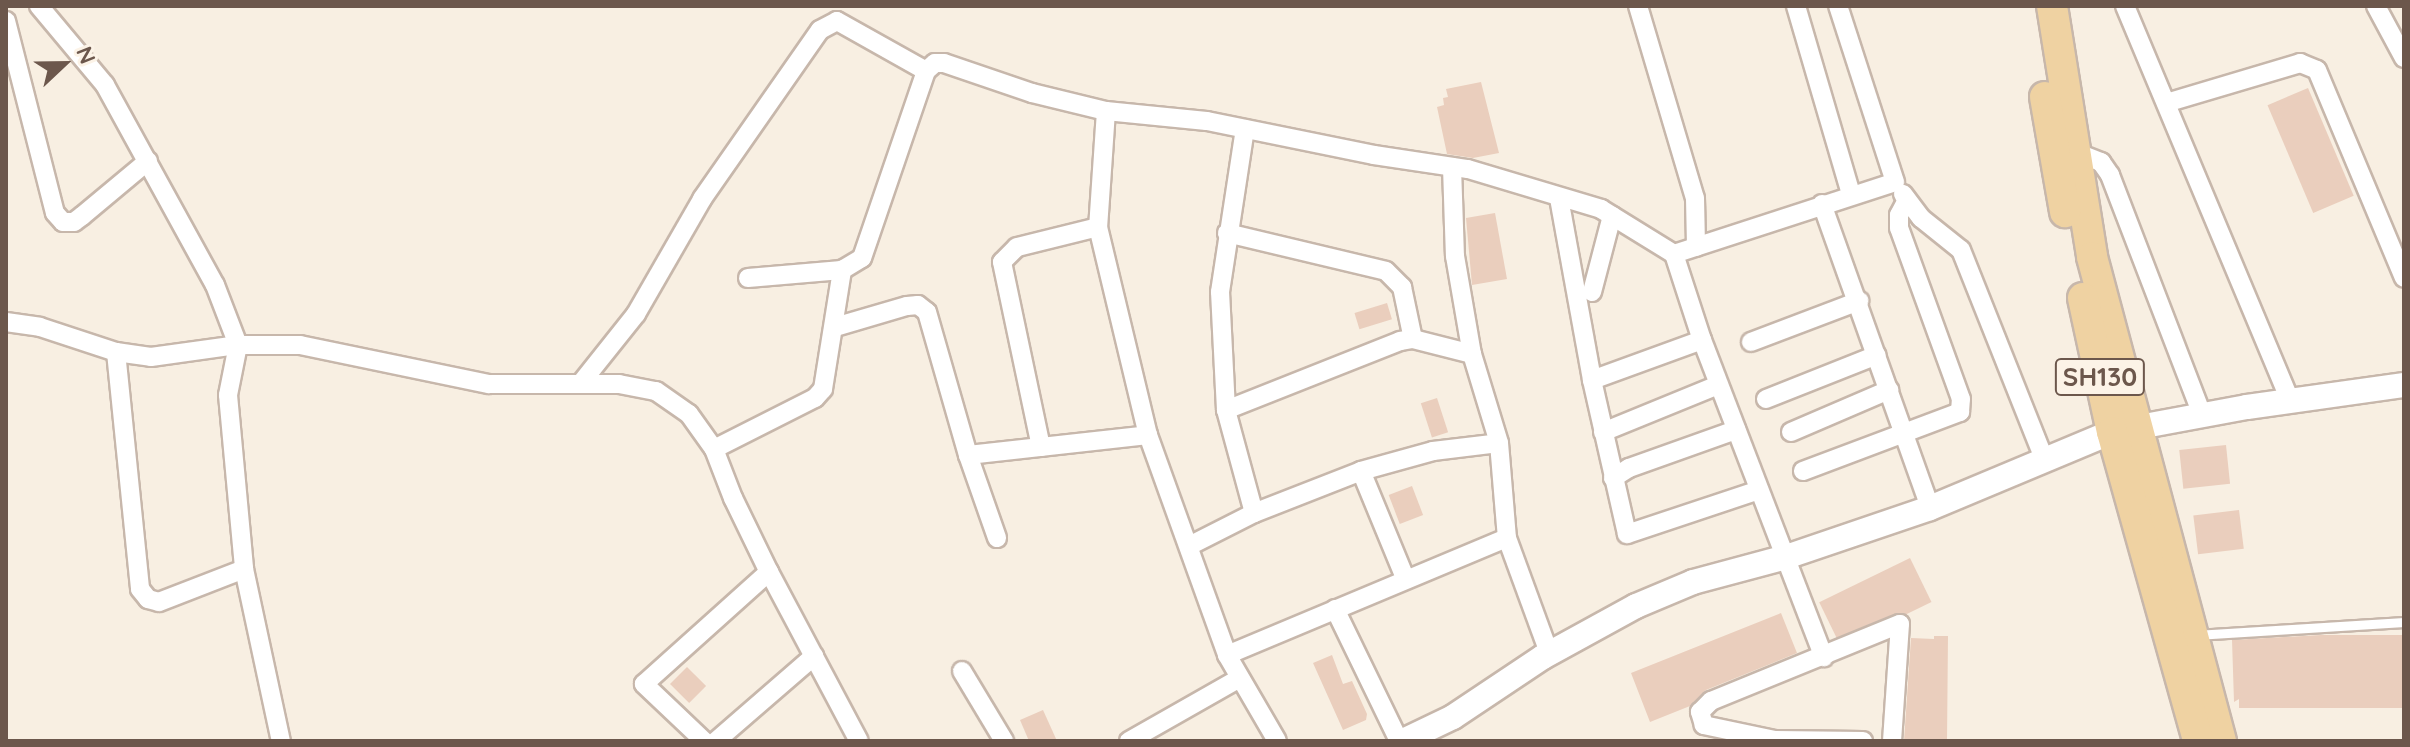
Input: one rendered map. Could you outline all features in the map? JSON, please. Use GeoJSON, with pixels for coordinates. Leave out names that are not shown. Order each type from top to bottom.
{"type":"FeatureCollection","features":[{"type":"Feature","properties":{"kind":"main road","name":"SH130"},"geometry":{"type":"LineString","coordinates":[[2033,6],[2053,154],[2124,429],[2198,741]]}},
{"type":"Feature","properties":{"kind":"main road"},"geometry":{"type":"LineString","coordinates":[[2052,6],[2092,257],[2124,429],[2191,635],[2221,741]]}},
{"type":"Feature","properties":{"kind":"street"},"geometry":{"type":"LineString","coordinates":[[39,6],[105,85],[215,285],[238,345],[228,395],[244,569],[281,741]]}},
{"type":"Feature","properties":{"kind":"street"},"geometry":{"type":"LineString","coordinates":[[1638,6],[1695,198],[1696,247]]}},
{"type":"Feature","properties":{"kind":"street"},"geometry":{"type":"LineString","coordinates":[[1796,6],[1851,194]]}},
{"type":"Feature","properties":{"kind":"street"},"geometry":{"type":"LineString","coordinates":[[1838,6],[1895,182],[1921,218],[1961,250],[2044,459]]}},
{"type":"Feature","properties":{"kind":"street"},"geometry":{"type":"LineString","coordinates":[[2125,6],[2290,401]]}},
{"type":"Feature","properties":{"kind":"street"},"geometry":{"type":"LineString","coordinates":[[2376,6],[2404,58]]}},
{"type":"Feature","properties":{"kind":"street"},"geometry":{"type":"LineString","coordinates":[[6,21],[55,213],[63,222],[74,222],[148,161]]}},
{"type":"Feature","properties":{"kind":"street"},"geometry":{"type":"LineString","coordinates":[[581,383],[636,314],[702,199],[820,30],[837,21],[926,71]]}},
{"type":"Feature","properties":{"kind":"street"},"geometry":{"type":"LineString","coordinates":[[748,278],[842,270],[862,258],[926,71],[935,63],[944,63],[1032,93],[1106,111],[1245,129],[1452,167],[1529,186],[1601,209],[1674,254],[1718,385],[1824,657]]}},
{"type":"Feature","properties":{"kind":"street"},"geometry":{"type":"LineString","coordinates":[[2166,103],[2300,63],[2317,70],[2404,278]]}},
{"type":"Feature","properties":{"kind":"street"},"geometry":{"type":"LineString","coordinates":[[1106,111],[1098,227],[1148,435],[1227,655],[1238,679],[1277,741]]}},
{"type":"Feature","properties":{"kind":"street"},"geometry":{"type":"LineString","coordinates":[[1245,129],[1220,292],[1226,410],[1254,513]]}},
{"type":"Feature","properties":{"kind":"street"},"geometry":{"type":"LineString","coordinates":[[2075,152],[2101,162],[2110,175],[2203,417]]}},
{"type":"Feature","properties":{"kind":"street"},"geometry":{"type":"LineString","coordinates":[[1452,167],[1455,256],[1472,354],[1499,443],[1507,538],[1517,575],[1549,653]]}},
{"type":"Feature","properties":{"kind":"street"},"geometry":{"type":"LineString","coordinates":[[1674,254],[1895,182]]}},
{"type":"Feature","properties":{"kind":"street"},"geometry":{"type":"LineString","coordinates":[[1559,198],[1603,432],[1621,473],[1627,534],[1759,490]]}},
{"type":"Feature","properties":{"kind":"street"},"geometry":{"type":"LineString","coordinates":[[1803,471],[1954,416],[1962,406],[1899,228],[1899,215],[1907,200]]}},
{"type":"Feature","properties":{"kind":"street"},"geometry":{"type":"LineString","coordinates":[[1822,204],[1930,508]]}},
{"type":"Feature","properties":{"kind":"street"},"geometry":{"type":"LineString","coordinates":[[1592,292],[1612,216]]}},
{"type":"Feature","properties":{"kind":"street"},"geometry":{"type":"LineString","coordinates":[[1041,447],[1002,262],[1017,247],[1098,227]]}},
{"type":"Feature","properties":{"kind":"street"},"geometry":{"type":"LineString","coordinates":[[1227,233],[1386,271],[1402,287],[1413,339]]}},
{"type":"Feature","properties":{"kind":"street"},"geometry":{"type":"LineString","coordinates":[[714,449],[815,398],[828,378],[842,270]]}},
{"type":"Feature","properties":{"kind":"street"},"geometry":{"type":"LineString","coordinates":[[1751,342],[1859,301]]}},
{"type":"Feature","properties":{"kind":"street"},"geometry":{"type":"LineString","coordinates":[[835,327],[907,306],[918,305],[927,312],[968,455],[997,538]]}},
{"type":"Feature","properties":{"kind":"street"},"geometry":{"type":"LineString","coordinates":[[6,322],[40,327],[116,352],[151,357],[238,345],[300,345],[489,384],[619,384],[656,391],[689,414],[714,449],[733,498],[769,572],[859,741]]}},
{"type":"Feature","properties":{"kind":"street"},"geometry":{"type":"LineString","coordinates":[[1226,410],[1413,339],[1472,354]]}},
{"type":"Feature","properties":{"kind":"street"},"geometry":{"type":"LineString","coordinates":[[1592,380],[1702,340]]}},
{"type":"Feature","properties":{"kind":"street"},"geometry":{"type":"LineString","coordinates":[[116,352],[140,589],[148,599],[159,602],[244,569]]}},
{"type":"Feature","properties":{"kind":"street"},"geometry":{"type":"LineString","coordinates":[[1766,399],[1877,355]]}},
{"type":"Feature","properties":{"kind":"street"},"geometry":{"type":"LineString","coordinates":[[1603,432],[1718,385]]}},
{"type":"Feature","properties":{"kind":"street"},"geometry":{"type":"LineString","coordinates":[[1335,609],[1401,741],[1453,717],[1549,653],[1609,619],[1687,584],[1786,557],[1930,508],[2124,429],[2404,385]]}},
{"type":"Feature","properties":{"kind":"street"},"geometry":{"type":"LineString","coordinates":[[1791,432],[1889,390]]}},
{"type":"Feature","properties":{"kind":"street"},"geometry":{"type":"LineString","coordinates":[[1621,473],[1736,430]]}},
{"type":"Feature","properties":{"kind":"street"},"geometry":{"type":"LineString","coordinates":[[968,455],[1148,435]]}},
{"type":"Feature","properties":{"kind":"street"},"geometry":{"type":"LineString","coordinates":[[1189,546],[1254,513],[1361,471],[1433,451],[1499,443]]}},
{"type":"Feature","properties":{"kind":"street"},"geometry":{"type":"LineString","coordinates":[[1361,471],[1405,578]]}},
{"type":"Feature","properties":{"kind":"street"},"geometry":{"type":"LineString","coordinates":[[1227,655],[1405,578],[1507,538]]}},
{"type":"Feature","properties":{"kind":"street"},"geometry":{"type":"LineString","coordinates":[[704,741],[644,684],[769,572]]}},
{"type":"Feature","properties":{"kind":"street"},"geometry":{"type":"LineString","coordinates":[[1863,741],[1775,741],[1704,725],[1700,712],[1711,701],[1900,624],[1892,741]]}},
{"type":"Feature","properties":{"kind":"street"},"geometry":{"type":"LineString","coordinates":[[716,741],[814,656]]}},
{"type":"Feature","properties":{"kind":"street"},"geometry":{"type":"LineString","coordinates":[[962,671],[1004,741]]}},
{"type":"Feature","properties":{"kind":"street"},"geometry":{"type":"LineString","coordinates":[[1129,741],[1238,679]]}},
{"type":"Feature","properties":{"kind":"lane"},"geometry":{"type":"LineString","coordinates":[[2191,635],[2404,622]]}},
{"type":"Feature","properties":{"kind":"building"},"geometry":{"type":"Polygon","coordinates":[[[1481,82],[1499,153],[1473,158],[1447,154],[1437,107],[1444,105],[1443,98],[1448,97],[1446,89],[1481,82]]]}},
{"type":"Feature","properties":{"kind":"building"},"geometry":{"type":"Polygon","coordinates":[[[2308,88],[2354,196],[2313,213],[2267,105],[2308,88]]]}},
{"type":"Feature","properties":{"kind":"building"},"geometry":{"type":"Polygon","coordinates":[[[1495,213],[1507,279],[1472,285],[1466,218],[1495,213]]]}},
{"type":"Feature","properties":{"kind":"building"},"geometry":{"type":"Polygon","coordinates":[[[1387,303],[1392,319],[1359,329],[1354,313],[1387,303]]]}},
{"type":"Feature","properties":{"kind":"building"},"geometry":{"type":"Polygon","coordinates":[[[1437,398],[1448,432],[1432,437],[1421,403],[1437,398]]]}},
{"type":"Feature","properties":{"kind":"building"},"geometry":{"type":"Polygon","coordinates":[[[2226,445],[2230,484],[2183,489],[2179,450],[2226,445]]]}},
{"type":"Feature","properties":{"kind":"building"},"geometry":{"type":"Polygon","coordinates":[[[1412,486],[1423,515],[1400,524],[1389,495],[1412,486]]]}},
{"type":"Feature","properties":{"kind":"building"},"geometry":{"type":"Polygon","coordinates":[[[2239,510],[2244,549],[2198,554],[2193,516],[2239,510]]]}},
{"type":"Feature","properties":{"kind":"building"},"geometry":{"type":"Polygon","coordinates":[[[1910,558],[1931,602],[1841,646],[1819,602],[1910,558]]]}},
{"type":"Feature","properties":{"kind":"building"},"geometry":{"type":"Polygon","coordinates":[[[1781,613],[1797,653],[1706,690],[1690,706],[1650,722],[1631,673],[1781,613]]]}},
{"type":"Feature","properties":{"kind":"building"},"geometry":{"type":"Polygon","coordinates":[[[2321,635],[2404,635],[2404,708],[2239,708],[2239,699],[2234,702],[2232,640],[2321,635]]]}},
{"type":"Feature","properties":{"kind":"building"},"geometry":{"type":"Polygon","coordinates":[[[1934,636],[1948,636],[1947,741],[1904,741],[1911,638],[1934,639],[1934,636]]]}},
{"type":"Feature","properties":{"kind":"building"},"geometry":{"type":"Polygon","coordinates":[[[1332,655],[1343,684],[1352,681],[1367,714],[1366,720],[1343,730],[1313,663],[1332,655]]]}},
{"type":"Feature","properties":{"kind":"building"},"geometry":{"type":"Polygon","coordinates":[[[687,667],[706,686],[689,703],[670,684],[687,667]]]}},
{"type":"Feature","properties":{"kind":"building"},"geometry":{"type":"Polygon","coordinates":[[[1043,710],[1057,741],[1029,741],[1020,720],[1043,710]]]}}]}
